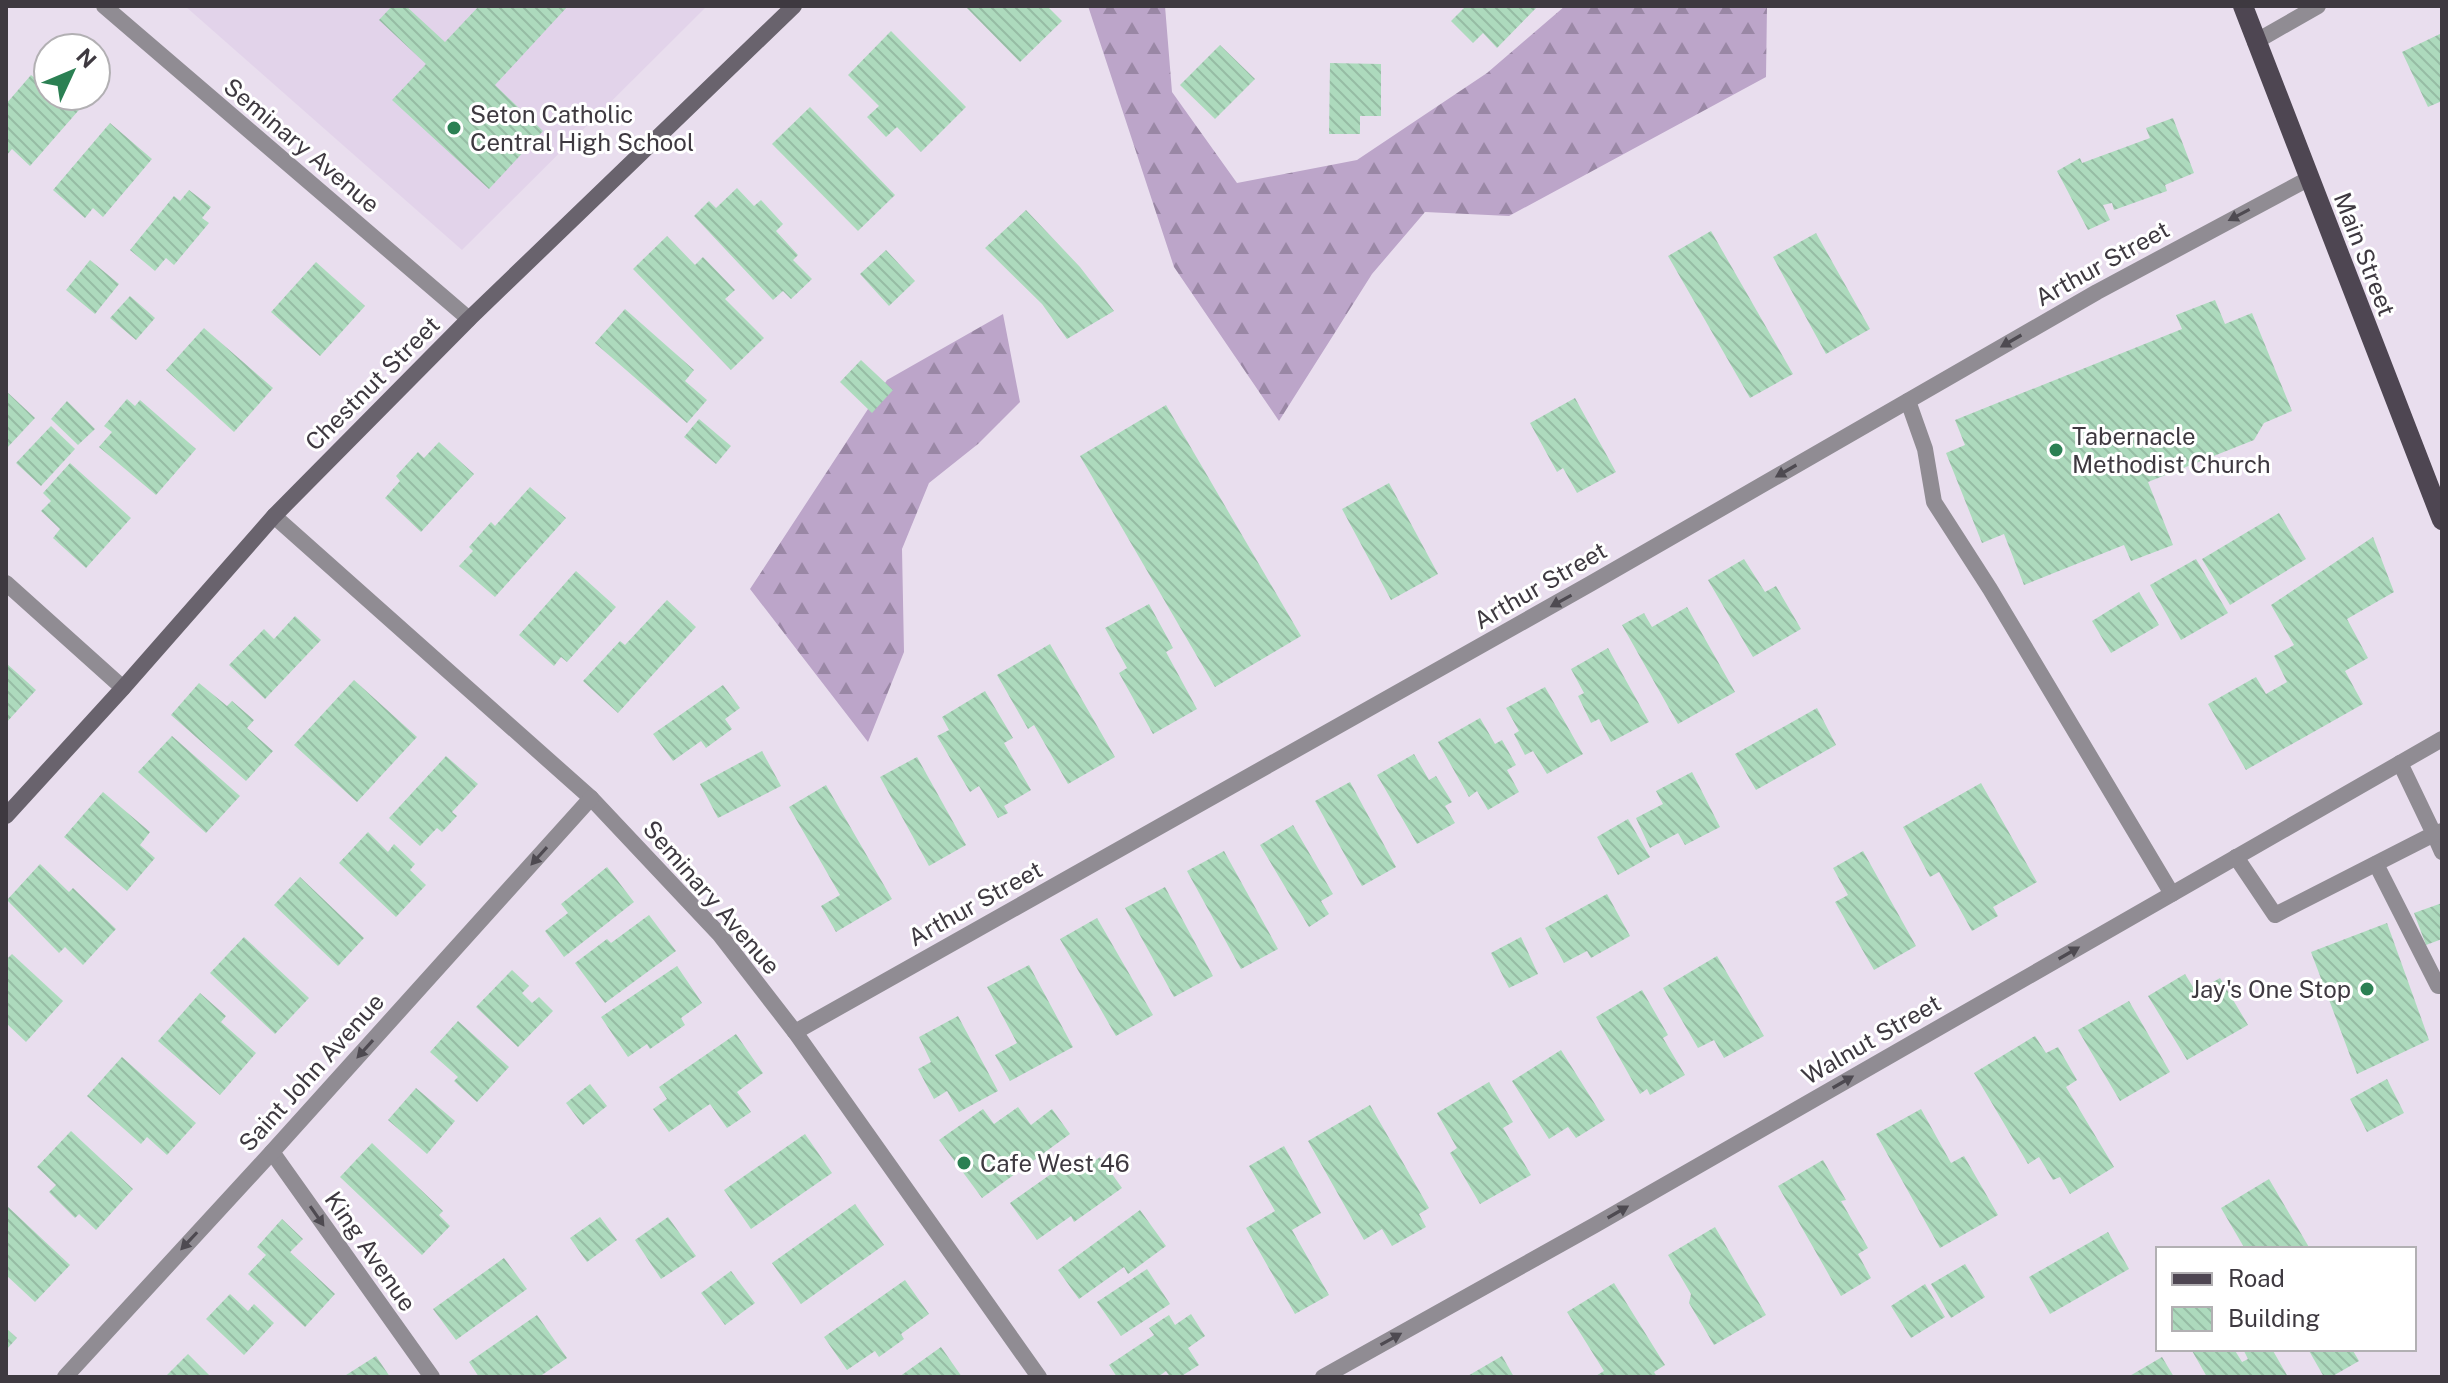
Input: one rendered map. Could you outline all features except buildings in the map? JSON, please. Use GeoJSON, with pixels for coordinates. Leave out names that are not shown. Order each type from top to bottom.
{"type":"FeatureCollection","features":[{"type":"Feature","properties":{"kind":"main road","name":"Main Street"},"geometry":{"type":"LineString","coordinates":[[2243,6],[2442,520]]}},
{"type":"Feature","properties":{"kind":"street","name":"Seminary Avenue"},"geometry":{"type":"LineString","coordinates":[[104,6],[469,319]]}},
{"type":"Feature","properties":{"kind":"street","name":"Chestnut Street"},"geometry":{"type":"LineString","coordinates":[[6,816],[274,516],[469,319],[794,6]]}},
{"type":"Feature","properties":{"kind":"street"},"geometry":{"type":"LineString","coordinates":[[2255,42],[2318,6]]}},
{"type":"Feature","properties":{"kind":"street","name":"Arthur Street"},"geometry":{"type":"LineString","coordinates":[[795,1032],[1590,584],[2097,292],[2308,179]]}},
{"type":"Feature","properties":{"kind":"street"},"geometry":{"type":"LineString","coordinates":[[1908,401],[1925,449],[1934,502],[1990,589],[2172,894]]}},
{"type":"Feature","properties":{"kind":"street","name":"Seminary Avenue"},"geometry":{"type":"LineString","coordinates":[[274,516],[591,798],[720,935],[795,1032],[1039,1377]]}},
{"type":"Feature","properties":{"kind":"street"},"geometry":{"type":"LineString","coordinates":[[6,583],[123,688]]}},
{"type":"Feature","properties":{"kind":"street","name":"Walnut Street"},"geometry":{"type":"LineString","coordinates":[[1323,1377],[1609,1217],[2442,739]]}},
{"type":"Feature","properties":{"kind":"street"},"geometry":{"type":"LineString","coordinates":[[2400,763],[2438,833],[2442,852]]}},
{"type":"Feature","properties":{"kind":"street","name":"Saint John Avenue"},"geometry":{"type":"LineString","coordinates":[[65,1377],[591,798]]}},
{"type":"Feature","properties":{"kind":"street"},"geometry":{"type":"LineString","coordinates":[[2236,857],[2275,915],[2438,833]]}},
{"type":"Feature","properties":{"kind":"street"},"geometry":{"type":"LineString","coordinates":[[2376,864],[2438,986],[2442,984]]}},
{"type":"Feature","properties":{"kind":"street","name":"King Avenue"},"geometry":{"type":"LineString","coordinates":[[272,1152],[432,1377]]}},
{"type":"Feature","properties":{"kind":"shaded area","name":"Seton Catholic Central High School"},"geometry":{"type":"Polygon","coordinates":[[[185,6],[707,6],[462,250],[185,6]]]}},
{"type":"Feature","properties":{"kind":"green space"},"geometry":{"type":"Polygon","coordinates":[[[1088,6],[1165,6],[1172,92],[1237,183],[1357,160],[1487,73],[1565,6],[1767,6],[1766,77],[1509,216],[1425,212],[1372,274],[1279,421],[1174,267],[1088,6]]]}},
{"type":"Feature","properties":{"kind":"green space"},"geometry":{"type":"Polygon","coordinates":[[[1003,314],[1020,402],[978,444],[929,483],[902,549],[904,652],[868,742],[750,589],[887,380],[1003,314]]]}},
{"type":"Feature","properties":{"kind":"place","name":"Seton Catholic Central High School"},"geometry":{"type":"Point","coordinates":[454,128]}},
{"type":"Feature","properties":{"kind":"place","name":"Tabernacle Methodist Church"},"geometry":{"type":"Point","coordinates":[2056,450]}},
{"type":"Feature","properties":{"kind":"place","name":"Jay's One Stop"},"geometry":{"type":"Point","coordinates":[2367,989]}},
{"type":"Feature","properties":{"kind":"place","name":"Cafe West 46"},"geometry":{"type":"Point","coordinates":[964,1163]}}]}
